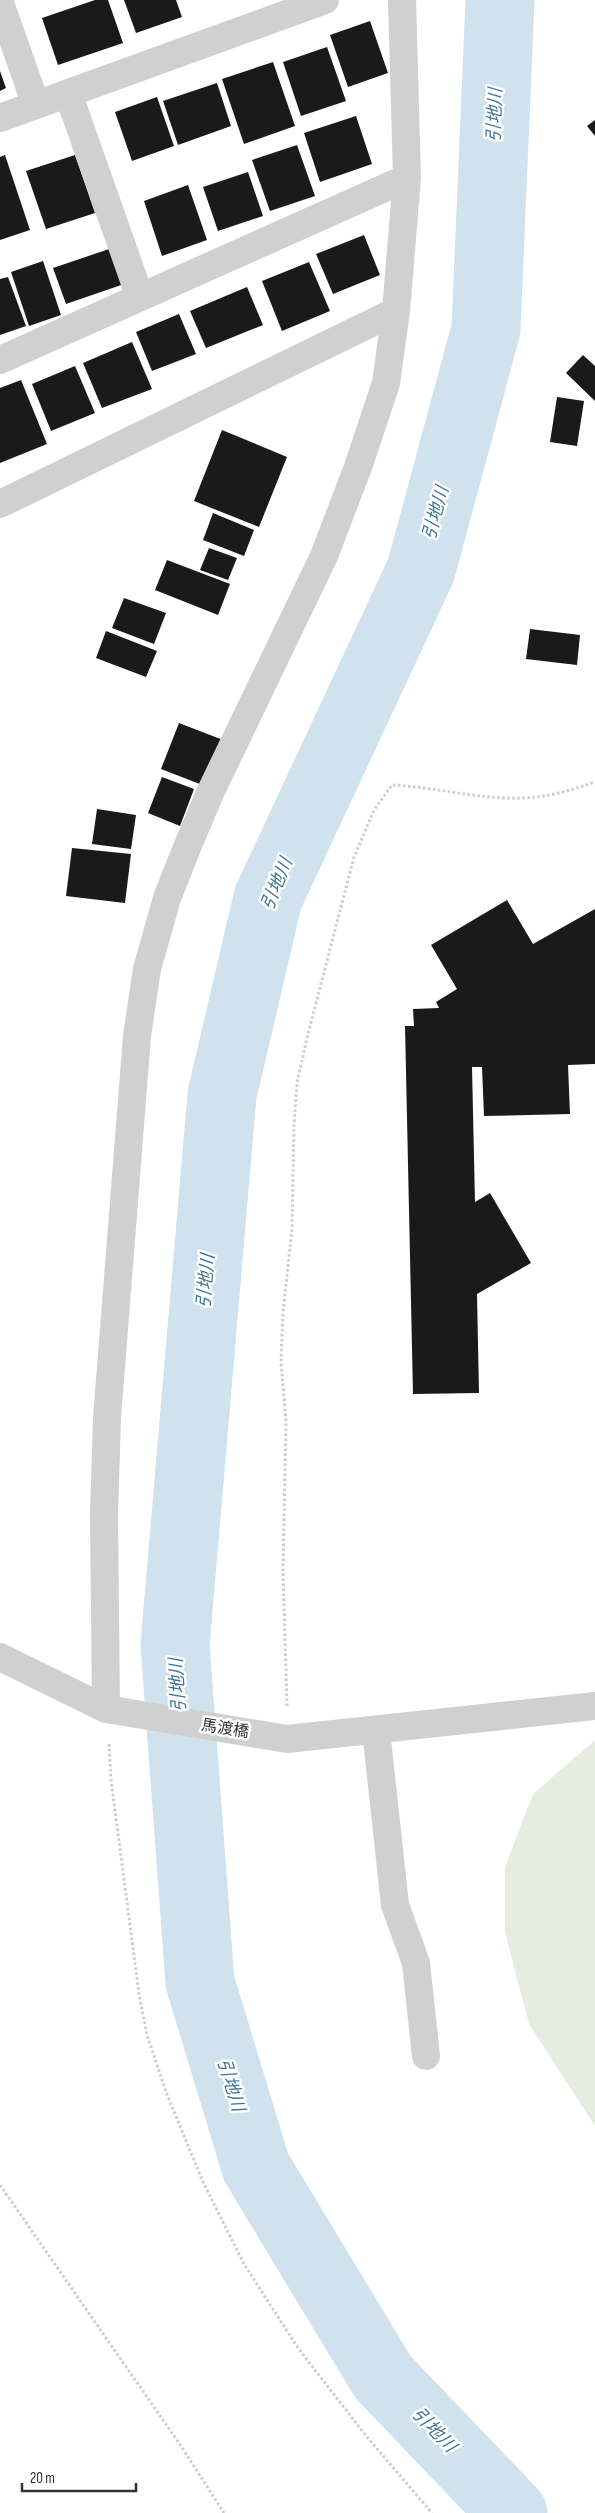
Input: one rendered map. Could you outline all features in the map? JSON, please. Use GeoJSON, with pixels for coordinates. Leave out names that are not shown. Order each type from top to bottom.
{"type":"FeatureCollection","features":[{"type":"Feature","properties":{"kind":"street"},"geometry":{"type":"LineString","coordinates":[[0,118],[325,0]]}},
{"type":"Feature","properties":{"kind":"street"},"geometry":{"type":"LineString","coordinates":[[114,1710],[104,1514],[107,1418],[137,1036],[147,969],[167,898],[210,792],[324,556],[358,467],[386,383],[396,311],[407,178],[402,0]]}},
{"type":"Feature","properties":{"kind":"street"},"geometry":{"type":"LineString","coordinates":[[0,3],[36,105]]}},
{"type":"Feature","properties":{"kind":"street"},"geometry":{"type":"LineString","coordinates":[[68,93],[140,297]]}},
{"type":"Feature","properties":{"kind":"street"},"geometry":{"type":"LineString","coordinates":[[0,360],[407,178]]}},
{"type":"Feature","properties":{"kind":"street"},"geometry":{"type":"LineString","coordinates":[[0,504],[396,311]]}},
{"type":"Feature","properties":{"kind":"street","name":"馬渡橋"},"geometry":{"type":"LineString","coordinates":[[0,1657],[114,1710],[279,1738],[376,1730],[595,1706]]}},
{"type":"Feature","properties":{"kind":"street"},"geometry":{"type":"LineString","coordinates":[[376,1730],[395,1905],[416,1963],[426,2056]]}},
{"type":"Feature","properties":{"kind":"path"},"geometry":{"type":"LineString","coordinates":[[279,1738],[286,1422],[281,1362],[283,1313],[292,1229],[294,1125],[297,1083],[354,857],[374,810],[392,785],[422,786],[471,795],[523,798],[566,792],[595,782]]}},
{"type":"Feature","properties":{"kind":"path"},"geometry":{"type":"LineString","coordinates":[[114,1710],[111,1780],[139,1994],[147,2036],[166,2092],[203,2182],[244,2264],[298,2348],[367,2437],[432,2513]]}},
{"type":"Feature","properties":{"kind":"path"},"geometry":{"type":"LineString","coordinates":[[0,2184],[181,2446],[224,2513]]}},
{"type":"Feature","properties":{"kind":"shaded area"},"geometry":{"type":"Polygon","coordinates":[[[595,1740],[595,2126],[529,2024],[505,1932],[505,1867],[533,1794],[595,1740]]]}},
{"type":"Feature","properties":{"kind":"building"},"geometry":{"type":"Polygon","coordinates":[[[95,0],[108,0],[123,43],[58,65],[42,18],[95,0]]]}},
{"type":"Feature","properties":{"kind":"building"},"geometry":{"type":"Polygon","coordinates":[[[124,0],[176,0],[182,17],[136,33],[124,0]]]}},
{"type":"Feature","properties":{"kind":"building"},"geometry":{"type":"Polygon","coordinates":[[[370,21],[388,73],[348,87],[330,35],[370,21]]]}},
{"type":"Feature","properties":{"kind":"building"},"geometry":{"type":"Polygon","coordinates":[[[327,47],[346,101],[301,116],[283,62],[327,47]]]}},
{"type":"Feature","properties":{"kind":"building"},"geometry":{"type":"Polygon","coordinates":[[[273,62],[295,126],[244,144],[222,79],[273,62]]]}},
{"type":"Feature","properties":{"kind":"building"},"geometry":{"type":"Polygon","coordinates":[[[0,71],[6,88],[0,91],[0,71]]]}},
{"type":"Feature","properties":{"kind":"building"},"geometry":{"type":"Polygon","coordinates":[[[217,83],[231,126],[178,145],[163,101],[217,83]]]}},
{"type":"Feature","properties":{"kind":"building"},"geometry":{"type":"Polygon","coordinates":[[[157,97],[174,146],[132,161],[115,112],[157,97]]]}},
{"type":"Feature","properties":{"kind":"building"},"geometry":{"type":"Polygon","coordinates":[[[356,116],[372,164],[320,182],[304,133],[356,116]]]}},
{"type":"Feature","properties":{"kind":"building"},"geometry":{"type":"Polygon","coordinates":[[[595,120],[595,136],[587,126],[595,120]]]}},
{"type":"Feature","properties":{"kind":"building"},"geometry":{"type":"Polygon","coordinates":[[[297,145],[315,196],[270,211],[252,160],[297,145]]]}},
{"type":"Feature","properties":{"kind":"building"},"geometry":{"type":"Polygon","coordinates":[[[5,155],[30,230],[0,240],[0,157],[5,155]]]}},
{"type":"Feature","properties":{"kind":"building"},"geometry":{"type":"Polygon","coordinates":[[[75,155],[95,213],[46,229],[26,171],[75,155]]]}},
{"type":"Feature","properties":{"kind":"building"},"geometry":{"type":"Polygon","coordinates":[[[248,172],[263,216],[218,231],[203,187],[248,172]]]}},
{"type":"Feature","properties":{"kind":"building"},"geometry":{"type":"Polygon","coordinates":[[[188,185],[207,240],[162,256],[144,201],[188,185]]]}},
{"type":"Feature","properties":{"kind":"building"},"geometry":{"type":"Polygon","coordinates":[[[364,235],[380,275],[333,294],[316,254],[364,235]]]}},
{"type":"Feature","properties":{"kind":"building"},"geometry":{"type":"Polygon","coordinates":[[[115,247],[127,283],[66,304],[53,268],[115,247]]]}},
{"type":"Feature","properties":{"kind":"building"},"geometry":{"type":"Polygon","coordinates":[[[43,261],[61,315],[29,326],[11,272],[43,261]]]}},
{"type":"Feature","properties":{"kind":"building"},"geometry":{"type":"Polygon","coordinates":[[[309,262],[330,311],[282,331],[262,281],[309,262]]]}},
{"type":"Feature","properties":{"kind":"building"},"geometry":{"type":"Polygon","coordinates":[[[8,277],[26,326],[0,335],[0,279],[8,277]]]}},
{"type":"Feature","properties":{"kind":"building"},"geometry":{"type":"Polygon","coordinates":[[[247,287],[263,325],[206,348],[190,311],[247,287]]]}},
{"type":"Feature","properties":{"kind":"building"},"geometry":{"type":"Polygon","coordinates":[[[179,314],[196,354],[152,371],[136,332],[179,314]]]}},
{"type":"Feature","properties":{"kind":"building"},"geometry":{"type":"Polygon","coordinates":[[[132,342],[152,389],[102,408],[83,363],[132,342]]]}},
{"type":"Feature","properties":{"kind":"building"},"geometry":{"type":"Polygon","coordinates":[[[583,355],[595,366],[595,401],[566,373],[583,355]]]}},
{"type":"Feature","properties":{"kind":"building"},"geometry":{"type":"Polygon","coordinates":[[[75,366],[95,413],[51,431],[32,384],[75,366]]]}},
{"type":"Feature","properties":{"kind":"building"},"geometry":{"type":"Polygon","coordinates":[[[21,380],[47,444],[0,463],[0,388],[21,380]]]}},
{"type":"Feature","properties":{"kind":"building"},"geometry":{"type":"Polygon","coordinates":[[[557,397],[584,401],[577,446],[550,442],[557,397]]]}},
{"type":"Feature","properties":{"kind":"building"},"geometry":{"type":"Polygon","coordinates":[[[222,430],[287,457],[259,527],[194,501],[222,430]]]}},
{"type":"Feature","properties":{"kind":"building"},"geometry":{"type":"Polygon","coordinates":[[[213,513],[254,530],[244,556],[203,540],[213,513]]]}},
{"type":"Feature","properties":{"kind":"building"},"geometry":{"type":"Polygon","coordinates":[[[209,548],[237,558],[228,580],[200,570],[209,548]]]}},
{"type":"Feature","properties":{"kind":"building"},"geometry":{"type":"Polygon","coordinates":[[[167,560],[230,584],[218,615],[155,590],[167,560]]]}},
{"type":"Feature","properties":{"kind":"building"},"geometry":{"type":"Polygon","coordinates":[[[124,598],[166,613],[154,644],[112,628],[124,598]]]}},
{"type":"Feature","properties":{"kind":"building"},"geometry":{"type":"Polygon","coordinates":[[[530,629],[580,635],[577,665],[526,659],[530,629]]]}},
{"type":"Feature","properties":{"kind":"building"},"geometry":{"type":"Polygon","coordinates":[[[106,631],[157,651],[146,677],[96,658],[106,631]]]}},
{"type":"Feature","properties":{"kind":"building"},"geometry":{"type":"Polygon","coordinates":[[[179,723],[223,740],[205,786],[161,769],[179,723]]]}},
{"type":"Feature","properties":{"kind":"building"},"geometry":{"type":"Polygon","coordinates":[[[162,777],[194,789],[180,826],[148,813],[162,777]]]}},
{"type":"Feature","properties":{"kind":"building"},"geometry":{"type":"Polygon","coordinates":[[[97,809],[136,815],[131,849],[92,844],[97,809]]]}},
{"type":"Feature","properties":{"kind":"building"},"geometry":{"type":"Polygon","coordinates":[[[72,848],[131,854],[125,903],[66,896],[72,848]]]}},
{"type":"Feature","properties":{"kind":"building"},"geometry":{"type":"Polygon","coordinates":[[[507,900],[533,944],[595,909],[595,1064],[568,1065],[570,1114],[484,1116],[482,1067],[472,1067],[475,1202],[490,1193],[531,1263],[477,1294],[479,1393],[413,1394],[405,1026],[414,1026],[413,1009],[439,1008],[436,1002],[457,989],[431,945],[507,900]]]}},
{"type":"Feature","properties":{"kind":"waterway","name":"引地川"},"geometry":{"type":"LineString","coordinates":[[500,0],[486,329],[421,570],[268,898],[222,1095],[175,1645],[200,1982],[256,2167],[383,2377],[513,2513]]}}]}
